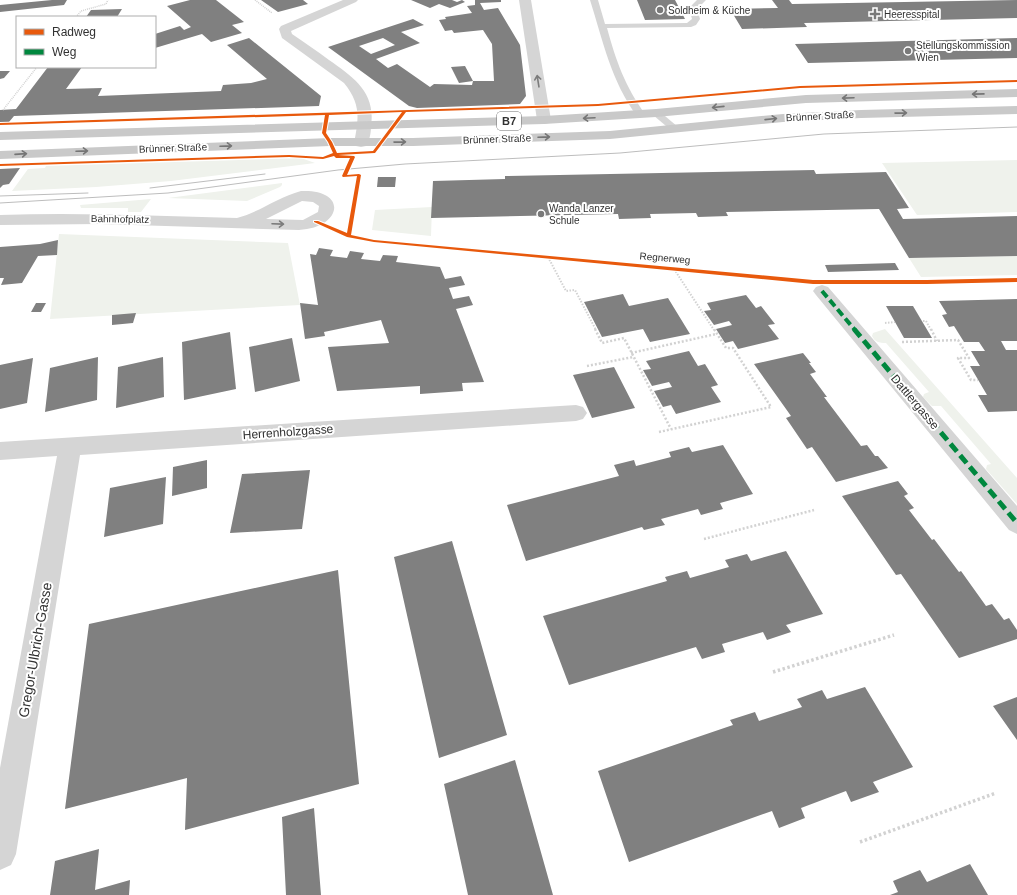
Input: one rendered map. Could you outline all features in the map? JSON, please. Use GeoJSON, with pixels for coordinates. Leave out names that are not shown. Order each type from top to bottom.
{"type":"FeatureCollection","features":[{"type":"Feature","properties":{"kind":"main road","name":"Brünner Straße"},"geometry":{"type":"LineString","coordinates":[[0,136],[365,124],[544,120],[656,113],[806,99],[1017,93]]}},
{"type":"Feature","properties":{"kind":"main road","name":"Brünner Straße"},"geometry":{"type":"LineString","coordinates":[[0,155],[330,142],[361,143],[610,135],[799,117],[1017,110]]}},
{"type":"Feature","properties":{"kind":"street"},"geometry":{"type":"LineString","coordinates":[[352,0],[285,29],[286,35],[349,80],[356,88],[362,97],[366,112],[361,143]]}},
{"type":"Feature","properties":{"kind":"street"},"geometry":{"type":"LineString","coordinates":[[525,0],[544,120]]}},
{"type":"Feature","properties":{"kind":"street","name":"Bahnhofplatz"},"geometry":{"type":"LineString","coordinates":[[0,220],[89,218],[239,223]]}},
{"type":"Feature","properties":{"kind":"street","name":"Dattlergasse"},"geometry":{"type":"LineString","coordinates":[[822,291],[1017,523]]}},
{"type":"Feature","properties":{"kind":"street","name":"Herrenholzgasse"},"geometry":{"type":"LineString","coordinates":[[0,451],[576,413]]}},
{"type":"Feature","properties":{"kind":"street","name":"Gregor-Ulbrich-Gasse"},"geometry":{"type":"LineString","coordinates":[[0,854],[70,447]]}},
{"type":"Feature","properties":{"kind":"lane"},"geometry":{"type":"LineString","coordinates":[[594,0],[614,71],[630,103],[640,114]]}},
{"type":"Feature","properties":{"kind":"lane"},"geometry":{"type":"LineString","coordinates":[[602,26],[688,25],[693,23],[696,19],[693,8],[702,0]]}},
{"type":"Feature","properties":{"kind":"lane"},"geometry":{"type":"LineString","coordinates":[[656,113],[675,129]]}},
{"type":"Feature","properties":{"kind":"path"},"geometry":{"type":"LineString","coordinates":[[77,16],[81,11],[106,4],[108,0]]}},
{"type":"Feature","properties":{"kind":"path"},"geometry":{"type":"LineString","coordinates":[[3,110],[36,68]]}},
{"type":"Feature","properties":{"kind":"path"},"geometry":{"type":"LineString","coordinates":[[540,257],[556,258]]}},
{"type":"Feature","properties":{"kind":"path"},"geometry":{"type":"LineString","coordinates":[[548,257],[566,291],[575,290],[602,343],[624,338],[671,429]]}},
{"type":"Feature","properties":{"kind":"path"},"geometry":{"type":"LineString","coordinates":[[659,432],[770,406],[733,348],[726,348],[674,269]]}},
{"type":"Feature","properties":{"kind":"path"},"geometry":{"type":"LineString","coordinates":[[923,321],[926,321],[938,341]]}},
{"type":"Feature","properties":{"kind":"path"},"geometry":{"type":"LineString","coordinates":[[885,323],[895,322]]}},
{"type":"Feature","properties":{"kind":"path"},"geometry":{"type":"LineString","coordinates":[[631,353],[716,334]]}},
{"type":"Feature","properties":{"kind":"path"},"geometry":{"type":"LineString","coordinates":[[902,342],[958,340],[969,358],[958,358],[971,380],[978,380]]}},
{"type":"Feature","properties":{"kind":"path"},"geometry":{"type":"LineString","coordinates":[[587,366],[633,357]]}},
{"type":"Feature","properties":{"kind":"path"},"geometry":{"type":"LineString","coordinates":[[704,539],[814,510]]}},
{"type":"Feature","properties":{"kind":"path"},"geometry":{"type":"LineString","coordinates":[[773,672],[894,635]]}},
{"type":"Feature","properties":{"kind":"path"},"geometry":{"type":"LineString","coordinates":[[860,842],[996,793]]}},
{"type":"Feature","properties":{"kind":"shaded area"},"geometry":{"type":"Polygon","coordinates":[[[301,158],[315,163],[171,181],[96,187],[12,191],[28,169],[45,168],[46,166],[301,158]]]}},
{"type":"Feature","properties":{"kind":"shaded area"},"geometry":{"type":"Polygon","coordinates":[[[1017,160],[1017,212],[917,215],[882,163],[1017,160]]]}},
{"type":"Feature","properties":{"kind":"shaded area"},"geometry":{"type":"Polygon","coordinates":[[[282,183],[280,187],[247,201],[168,198],[282,183]]]}},
{"type":"Feature","properties":{"kind":"shaded area"},"geometry":{"type":"Polygon","coordinates":[[[151,199],[141,212],[128,212],[128,208],[81,208],[80,205],[151,199]]]}},
{"type":"Feature","properties":{"kind":"shaded area"},"geometry":{"type":"Polygon","coordinates":[[[432,207],[431,236],[372,230],[375,210],[432,207]]]}},
{"type":"Feature","properties":{"kind":"shaded area"},"geometry":{"type":"Polygon","coordinates":[[[59,234],[288,243],[300,305],[50,319],[59,234]]]}},
{"type":"Feature","properties":{"kind":"shaded area"},"geometry":{"type":"Polygon","coordinates":[[[1017,256],[1017,275],[921,277],[909,258],[1017,256]]]}},
{"type":"Feature","properties":{"kind":"shaded area"},"geometry":{"type":"Polygon","coordinates":[[[885,329],[1017,478],[1017,504],[986,469],[987,465],[991,464],[941,406],[932,406],[923,397],[924,394],[929,392],[886,343],[881,343],[874,340],[872,336],[873,333],[885,329]]]}},
{"type":"Feature","properties":{"kind":"building"},"geometry":{"type":"Polygon","coordinates":[[[67,0],[64,5],[0,12],[0,5],[67,0]]]}},
{"type":"Feature","properties":{"kind":"building"},"geometry":{"type":"Polygon","coordinates":[[[190,0],[216,0],[244,22],[232,25],[242,33],[211,42],[202,34],[156,48],[156,34],[180,26],[184,30],[191,27],[167,6],[190,0]]]}},
{"type":"Feature","properties":{"kind":"building"},"geometry":{"type":"Polygon","coordinates":[[[261,0],[303,0],[308,4],[278,12],[261,0]]]}},
{"type":"Feature","properties":{"kind":"building"},"geometry":{"type":"Polygon","coordinates":[[[411,0],[452,0],[457,2],[462,0],[465,2],[450,8],[439,4],[430,8],[411,0]]]}},
{"type":"Feature","properties":{"kind":"building"},"geometry":{"type":"Polygon","coordinates":[[[475,0],[501,0],[501,2],[480,3],[484,10],[498,8],[520,45],[526,96],[520,104],[417,108],[409,106],[328,47],[413,19],[424,25],[401,32],[420,43],[376,59],[388,68],[397,64],[430,87],[434,84],[472,85],[473,81],[494,81],[492,44],[483,30],[454,33],[452,30],[445,31],[439,20],[446,19],[445,17],[472,13],[467,6],[475,5],[475,0]],[[383,38],[359,46],[371,54],[395,45],[383,38]]]}},
{"type":"Feature","properties":{"kind":"building","name":"Soldheim & Küche"},"geometry":{"type":"Polygon","coordinates":[[[637,0],[675,0],[685,19],[645,20],[637,0]]]}},
{"type":"Feature","properties":{"kind":"building","name":"Heeresspital"},"geometry":{"type":"Polygon","coordinates":[[[772,0],[789,0],[792,4],[1017,0],[1017,18],[804,23],[807,27],[742,29],[730,9],[778,8],[772,0]]]}},
{"type":"Feature","properties":{"kind":"building"},"geometry":{"type":"Polygon","coordinates":[[[122,9],[118,16],[87,16],[91,10],[122,9]]]}},
{"type":"Feature","properties":{"kind":"building"},"geometry":{"type":"Polygon","coordinates":[[[249,38],[321,96],[319,106],[14,116],[9,122],[0,123],[0,110],[16,109],[47,68],[81,68],[66,89],[102,88],[98,96],[221,91],[223,85],[251,83],[267,79],[227,45],[249,38]]]}},
{"type":"Feature","properties":{"kind":"building","name":"Stellungskommission Wien"},"geometry":{"type":"Polygon","coordinates":[[[1017,38],[1017,58],[808,63],[795,44],[1017,38]]]}},
{"type":"Feature","properties":{"kind":"building"},"geometry":{"type":"Polygon","coordinates":[[[465,66],[473,81],[459,83],[451,67],[465,66]]]}},
{"type":"Feature","properties":{"kind":"building"},"geometry":{"type":"Polygon","coordinates":[[[0,71],[10,71],[4,78],[0,79],[0,71]]]}},
{"type":"Feature","properties":{"kind":"building"},"geometry":{"type":"Polygon","coordinates":[[[20,168],[9,184],[3,185],[0,188],[0,169],[20,168]]]}},
{"type":"Feature","properties":{"kind":"building","name":"Wanda Lanzer Schule"},"geometry":{"type":"Polygon","coordinates":[[[814,170],[816,174],[886,172],[909,208],[897,209],[903,219],[1017,216],[1017,256],[909,258],[879,209],[726,212],[728,216],[698,217],[696,213],[650,214],[651,218],[619,219],[618,214],[431,218],[433,181],[505,179],[505,176],[814,170]]]}},
{"type":"Feature","properties":{"kind":"building"},"geometry":{"type":"Polygon","coordinates":[[[378,177],[396,177],[395,187],[377,187],[378,177]]]}},
{"type":"Feature","properties":{"kind":"building"},"geometry":{"type":"Polygon","coordinates":[[[58,240],[57,255],[38,256],[22,283],[1,285],[4,278],[0,278],[0,247],[40,244],[58,240]]]}},
{"type":"Feature","properties":{"kind":"building"},"geometry":{"type":"Polygon","coordinates":[[[319,248],[333,250],[330,256],[347,258],[350,251],[364,253],[361,259],[380,261],[383,255],[398,256],[396,262],[440,267],[445,279],[461,276],[465,285],[449,288],[453,299],[469,296],[473,305],[456,309],[484,382],[462,383],[463,391],[420,394],[420,386],[337,391],[328,347],[389,343],[381,320],[324,332],[325,336],[305,339],[300,303],[318,305],[310,254],[316,255],[319,248]]]}},
{"type":"Feature","properties":{"kind":"building"},"geometry":{"type":"Polygon","coordinates":[[[895,263],[899,270],[828,272],[825,265],[895,263]]]}},
{"type":"Feature","properties":{"kind":"building"},"geometry":{"type":"Polygon","coordinates":[[[623,294],[629,306],[668,298],[690,334],[650,342],[643,329],[602,337],[584,302],[623,294]]]}},
{"type":"Feature","properties":{"kind":"building"},"geometry":{"type":"Polygon","coordinates":[[[746,295],[756,308],[761,306],[775,324],[768,325],[779,339],[738,349],[733,341],[725,343],[716,329],[732,325],[729,321],[714,325],[704,311],[711,310],[707,303],[746,295]]]}},
{"type":"Feature","properties":{"kind":"building"},"geometry":{"type":"Polygon","coordinates":[[[1017,299],[1017,341],[1001,341],[1006,350],[1017,350],[1017,411],[988,412],[978,395],[987,395],[970,366],[980,366],[971,351],[985,351],[979,342],[964,342],[954,326],[949,327],[942,315],[947,314],[939,301],[1017,299]]]}},
{"type":"Feature","properties":{"kind":"building"},"geometry":{"type":"Polygon","coordinates":[[[36,303],[46,303],[41,312],[31,312],[36,303]]]}},
{"type":"Feature","properties":{"kind":"building"},"geometry":{"type":"Polygon","coordinates":[[[886,306],[913,306],[932,338],[904,338],[886,306]]]}},
{"type":"Feature","properties":{"kind":"building"},"geometry":{"type":"Polygon","coordinates":[[[136,313],[133,323],[112,325],[112,315],[136,313]]]}},
{"type":"Feature","properties":{"kind":"building"},"geometry":{"type":"Polygon","coordinates":[[[230,332],[236,389],[184,400],[182,342],[230,332]]]}},
{"type":"Feature","properties":{"kind":"building"},"geometry":{"type":"Polygon","coordinates":[[[292,338],[300,381],[255,392],[249,347],[292,338]]]}},
{"type":"Feature","properties":{"kind":"building"},"geometry":{"type":"Polygon","coordinates":[[[689,351],[698,366],[705,364],[718,385],[711,387],[721,402],[676,414],[671,405],[663,407],[654,391],[672,387],[669,382],[652,386],[643,370],[651,369],[646,361],[689,351]]]}},
{"type":"Feature","properties":{"kind":"building"},"geometry":{"type":"Polygon","coordinates":[[[803,353],[816,372],[810,374],[827,397],[824,397],[861,446],[867,445],[875,456],[878,456],[888,468],[836,482],[812,447],[807,449],[786,418],[791,416],[754,364],[803,353]]]}},
{"type":"Feature","properties":{"kind":"building"},"geometry":{"type":"Polygon","coordinates":[[[98,357],[97,400],[45,412],[50,368],[98,357]]]}},
{"type":"Feature","properties":{"kind":"building"},"geometry":{"type":"Polygon","coordinates":[[[163,357],[164,397],[116,408],[118,367],[163,357]]]}},
{"type":"Feature","properties":{"kind":"building"},"geometry":{"type":"Polygon","coordinates":[[[33,358],[27,403],[0,409],[0,365],[33,358]]]}},
{"type":"Feature","properties":{"kind":"building"},"geometry":{"type":"Polygon","coordinates":[[[614,367],[635,408],[592,418],[573,375],[614,367]]]}},
{"type":"Feature","properties":{"kind":"building"},"geometry":{"type":"Polygon","coordinates":[[[723,445],[753,494],[720,503],[723,509],[701,515],[698,509],[661,519],[665,525],[644,530],[642,527],[526,561],[507,505],[619,476],[614,465],[634,460],[636,466],[671,457],[669,452],[689,447],[692,452],[723,445]]]}},
{"type":"Feature","properties":{"kind":"building"},"geometry":{"type":"Polygon","coordinates":[[[207,460],[207,488],[172,496],[173,467],[207,460]]]}},
{"type":"Feature","properties":{"kind":"building"},"geometry":{"type":"Polygon","coordinates":[[[310,470],[302,529],[230,533],[242,474],[310,470]]]}},
{"type":"Feature","properties":{"kind":"building"},"geometry":{"type":"Polygon","coordinates":[[[166,477],[163,524],[104,537],[110,488],[166,477]]]}},
{"type":"Feature","properties":{"kind":"building"},"geometry":{"type":"Polygon","coordinates":[[[898,481],[908,494],[904,496],[914,508],[909,510],[932,540],[934,539],[959,572],[961,571],[986,606],[992,604],[1004,620],[1009,618],[1017,630],[1017,639],[959,658],[901,574],[896,575],[842,496],[898,481]]]}},
{"type":"Feature","properties":{"kind":"building"},"geometry":{"type":"Polygon","coordinates":[[[452,541],[507,735],[439,758],[394,557],[452,541]]]}},
{"type":"Feature","properties":{"kind":"building"},"geometry":{"type":"Polygon","coordinates":[[[786,551],[823,614],[786,625],[791,632],[767,640],[763,632],[722,644],[725,652],[702,659],[696,647],[569,685],[543,616],[667,581],[665,577],[687,571],[690,578],[729,567],[725,560],[747,554],[751,561],[786,551]]]}},
{"type":"Feature","properties":{"kind":"building"},"geometry":{"type":"Polygon","coordinates":[[[338,570],[359,784],[185,830],[187,778],[65,809],[89,624],[338,570]]]}},
{"type":"Feature","properties":{"kind":"building"},"geometry":{"type":"Polygon","coordinates":[[[865,687],[913,767],[873,782],[879,792],[851,802],[846,791],[801,808],[805,818],[779,828],[772,811],[629,862],[598,771],[733,725],[730,720],[755,712],[759,721],[802,707],[797,699],[822,690],[827,699],[865,687]]]}},
{"type":"Feature","properties":{"kind":"building"},"geometry":{"type":"Polygon","coordinates":[[[1017,697],[1017,740],[993,706],[1017,697]]]}},
{"type":"Feature","properties":{"kind":"building"},"geometry":{"type":"Polygon","coordinates":[[[515,760],[553,895],[468,895],[444,784],[515,760]]]}},
{"type":"Feature","properties":{"kind":"building"},"geometry":{"type":"Polygon","coordinates":[[[314,808],[321,895],[286,895],[282,817],[314,808]]]}},
{"type":"Feature","properties":{"kind":"building"},"geometry":{"type":"Polygon","coordinates":[[[99,849],[95,890],[130,880],[129,895],[50,895],[55,861],[99,849]]]}},
{"type":"Feature","properties":{"kind":"building"},"geometry":{"type":"Polygon","coordinates":[[[970,864],[988,895],[890,895],[898,892],[893,881],[920,870],[927,882],[970,864]]]}},
{"type":"Feature","properties":{"kind":"tram line"},"geometry":{"type":"LineString","coordinates":[[0,203],[168,193],[338,170],[405,164],[620,153],[824,134],[1017,127]]}},
{"type":"Feature","properties":{"kind":"tram line"},"geometry":{"type":"LineString","coordinates":[[150,188],[265,174]]}},
{"type":"Feature","properties":{"kind":"tram line"},"geometry":{"type":"LineString","coordinates":[[0,196],[88,193]]}},
{"type":"Feature","properties":{"kind":"marked path"},"geometry":{"type":"LineString","coordinates":[[822,291],[1017,523]]}},
{"type":"Feature","properties":{"kind":"cycle path"},"geometry":{"type":"LineString","coordinates":[[0,124],[598,105],[800,87],[1017,81]]}},
{"type":"Feature","properties":{"kind":"cycle path"},"geometry":{"type":"LineString","coordinates":[[0,165],[289,156],[323,158],[335,154],[374,152],[405,111]]}},
{"type":"Feature","properties":{"kind":"cycle path"},"geometry":{"type":"LineString","coordinates":[[327,113],[324,133],[337,157],[353,157],[344,176],[359,175],[349,236]]}},
{"type":"Feature","properties":{"kind":"cycle path","name":"Regnerweg"},"geometry":{"type":"LineString","coordinates":[[316,222],[349,236],[374,241],[813,282],[1017,280]]}},
{"type":"Feature","properties":{"kind":"place","name":"Soldheim & Küche"},"geometry":{"type":"Point","coordinates":[660,10]}},
{"type":"Feature","properties":{"kind":"place","name":"Heeresspital"},"geometry":{"type":"Point","coordinates":[875,14]}},
{"type":"Feature","properties":{"kind":"place","name":"Stellungskommission Wien"},"geometry":{"type":"Point","coordinates":[908,51]}},
{"type":"Feature","properties":{"kind":"place","name":"Wanda Lanzer Schule"},"geometry":{"type":"Point","coordinates":[541,214]}}]}
